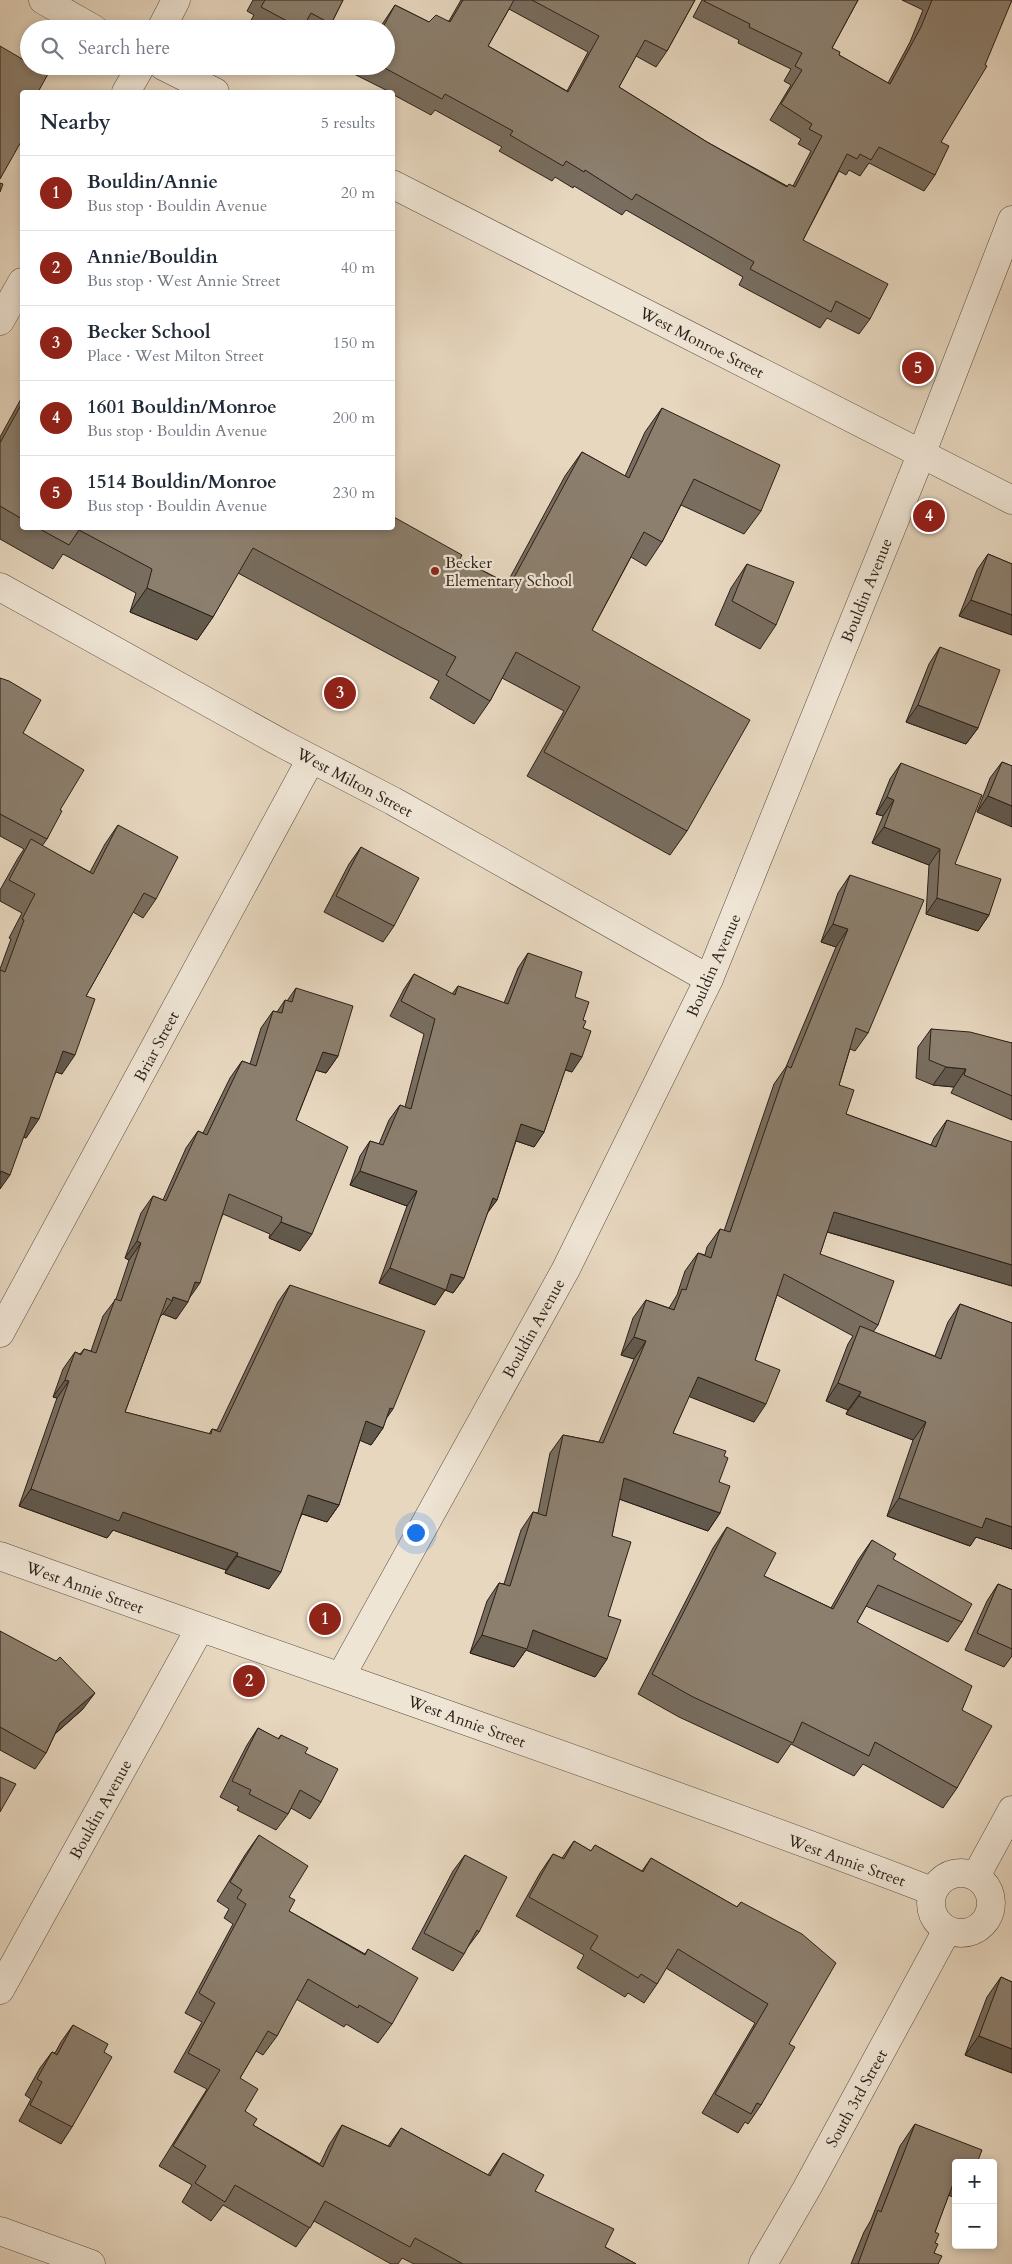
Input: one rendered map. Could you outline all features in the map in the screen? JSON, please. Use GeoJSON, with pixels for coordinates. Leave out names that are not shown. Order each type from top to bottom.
{"type":"FeatureCollection","features":[{"type":"Feature","properties":{"kind":"street"},"geometry":{"type":"LineString","coordinates":[[43,0],[78,20]]}},
{"type":"Feature","properties":{"kind":"street"},"geometry":{"type":"LineString","coordinates":[[166,20],[176,0]]}},
{"type":"Feature","properties":{"kind":"street"},"geometry":{"type":"LineString","coordinates":[[127,90],[136,75]]}},
{"type":"Feature","properties":{"kind":"street"},"geometry":{"type":"LineString","coordinates":[[181,75],[211,90]]}},
{"type":"Feature","properties":{"kind":"street","name":"West Monroe Street"},"geometry":{"type":"LineString","coordinates":[[395,186],[1012,500]]}},
{"type":"Feature","properties":{"kind":"street","name":"Bouldin Avenue"},"geometry":{"type":"LineString","coordinates":[[341,1676],[566,1269],[709,980],[921,455],[1012,220]]}},
{"type":"Feature","properties":{"kind":"street"},"geometry":{"type":"LineString","coordinates":[[0,321],[20,286]]}},
{"type":"Feature","properties":{"kind":"street","name":"West Milton Street"},"geometry":{"type":"LineString","coordinates":[[0,587],[311,759],[393,801],[709,980]]}},
{"type":"Feature","properties":{"kind":"street","name":"Briar Street"},"geometry":{"type":"LineString","coordinates":[[0,1334],[311,759]]}},
{"type":"Feature","properties":{"kind":"street","name":"West Annie Street"},"geometry":{"type":"LineString","coordinates":[[0,1556],[200,1628],[341,1676],[932,1891]]}},
{"type":"Feature","properties":{"kind":"street","name":"Bouldin Avenue"},"geometry":{"type":"LineString","coordinates":[[0,1990],[200,1628]]}},
{"type":"Feature","properties":{"kind":"street"},"geometry":{"type":"LineString","coordinates":[[976,1876],[1012,1810]]}},
{"type":"Feature","properties":{"kind":"street"},"geometry":{"type":"LineString","coordinates":[[956,1872],[966,1872],[976,1876],[984,1882],[1001,1914],[987,1919],[973,1930],[956,1933],[947,1930],[934,1918],[930,1909],[932,1891],[937,1882],[956,1872]]}},
{"type":"Feature","properties":{"kind":"street","name":"South 3rd Street"},"geometry":{"type":"LineString","coordinates":[[763,2264],[812,2179],[947,1930]]}},
{"type":"Feature","properties":{"kind":"street"},"geometry":{"type":"LineString","coordinates":[[0,2231],[91,2264]]}},
{"type":"Feature","properties":{"kind":"building"},"geometry":{"type":"Polygon","coordinates":[[[265,0],[343,0],[333,20],[324,20],[311,13],[307,20],[285,20],[261,7],[265,0]]]}},
{"type":"Feature","properties":{"kind":"building"},"geometry":{"type":"Polygon","coordinates":[[[463,0],[514,0],[488,46],[568,92],[599,36],[532,0],[695,0],[667,51],[645,40],[619,87],[707,142],[787,187],[789,184],[795,187],[822,136],[809,129],[812,124],[781,104],[802,70],[795,66],[802,53],[749,27],[750,24],[705,0],[858,0],[832,48],[840,52],[839,55],[890,84],[921,27],[932,0],[1012,0],[985,65],[987,66],[941,142],[949,146],[935,175],[879,147],[871,160],[860,154],[857,159],[847,154],[803,240],[888,284],[870,319],[836,301],[831,312],[750,269],[754,262],[636,194],[632,200],[585,170],[584,172],[566,161],[563,166],[510,135],[513,131],[445,94],[442,99],[395,74],[395,20],[387,20],[395,5],[429,22],[436,15],[450,22],[463,0]]]}},
{"type":"Feature","properties":{"kind":"building"},"geometry":{"type":"Polygon","coordinates":[[[0,46],[20,58],[20,75],[47,75],[39,90],[20,90],[20,144],[0,179],[0,46]]]}},
{"type":"Feature","properties":{"kind":"building"},"geometry":{"type":"Polygon","coordinates":[[[20,407],[20,518],[0,506],[0,443],[20,407]]]}},
{"type":"Feature","properties":{"kind":"building"},"geometry":{"type":"Polygon","coordinates":[[[662,408],[780,465],[761,511],[694,479],[662,542],[644,532],[592,630],[750,720],[687,831],[544,752],[580,687],[516,652],[490,701],[446,675],[456,657],[253,548],[213,617],[147,588],[152,569],[79,530],[395,530],[395,518],[462,555],[460,559],[510,585],[582,452],[629,478],[662,408]]]}},
{"type":"Feature","properties":{"kind":"building"},"geometry":{"type":"Polygon","coordinates":[[[42,530],[79,530],[69,545],[42,530]]]}},
{"type":"Feature","properties":{"kind":"building"},"geometry":{"type":"Polygon","coordinates":[[[988,554],[1012,564],[1012,615],[971,600],[988,554]]]}},
{"type":"Feature","properties":{"kind":"building"},"geometry":{"type":"Polygon","coordinates":[[[747,564],[794,582],[776,625],[732,601],[747,564]]]}},
{"type":"Feature","properties":{"kind":"building"},"geometry":{"type":"Polygon","coordinates":[[[940,647],[1000,670],[978,728],[918,705],[940,647]]]}},
{"type":"Feature","properties":{"kind":"building"},"geometry":{"type":"Polygon","coordinates":[[[0,678],[9,681],[41,700],[23,733],[84,770],[60,810],[62,811],[47,839],[0,814],[0,678]]]}},
{"type":"Feature","properties":{"kind":"building"},"geometry":{"type":"Polygon","coordinates":[[[1002,762],[1012,766],[1012,806],[988,796],[1002,762]]]}},
{"type":"Feature","properties":{"kind":"building"},"geometry":{"type":"Polygon","coordinates":[[[901,763],[982,795],[955,864],[1001,879],[989,915],[937,898],[940,849],[884,827],[894,800],[887,797],[901,763]]]}},
{"type":"Feature","properties":{"kind":"building"},"geometry":{"type":"Polygon","coordinates":[[[118,825],[178,857],[156,899],[144,893],[86,996],[95,999],[75,1055],[63,1051],[39,1119],[31,1117],[10,1175],[1,1171],[0,1174],[0,970],[5,972],[24,920],[22,919],[35,894],[9,880],[31,839],[93,874],[118,825]]]}},
{"type":"Feature","properties":{"kind":"building"},"geometry":{"type":"Polygon","coordinates":[[[361,847],[419,878],[394,926],[336,896],[361,847]]]}},
{"type":"Feature","properties":{"kind":"building"},"geometry":{"type":"Polygon","coordinates":[[[850,875],[924,900],[868,1033],[856,1028],[839,1085],[854,1090],[846,1114],[936,1147],[947,1120],[1012,1142],[1012,1265],[834,1212],[820,1254],[894,1281],[878,1325],[784,1274],[755,1360],[780,1370],[766,1404],[698,1377],[673,1433],[726,1451],[724,1456],[728,1458],[719,1482],[730,1486],[720,1513],[624,1478],[612,1536],[631,1542],[608,1616],[621,1620],[607,1659],[533,1630],[527,1649],[482,1635],[499,1583],[510,1586],[533,1512],[546,1516],[563,1435],[603,1443],[646,1341],[634,1337],[646,1300],[674,1310],[682,1289],[686,1290],[698,1253],[711,1258],[720,1229],[730,1232],[787,1066],[791,1068],[848,929],[833,924],[850,875]]]}},
{"type":"Feature","properties":{"kind":"building"},"geometry":{"type":"Polygon","coordinates":[[[528,953],[582,972],[575,997],[589,1002],[583,1020],[586,1021],[583,1028],[591,1031],[582,1057],[571,1053],[544,1132],[521,1124],[497,1200],[493,1198],[464,1278],[451,1274],[446,1290],[390,1268],[417,1191],[360,1171],[370,1141],[383,1145],[400,1105],[411,1109],[435,1019],[401,1001],[414,974],[455,995],[458,986],[508,1004],[528,953]]]}},
{"type":"Feature","properties":{"kind":"building"},"geometry":{"type":"Polygon","coordinates":[[[296,988],[353,1006],[338,1056],[323,1052],[296,1120],[348,1147],[312,1234],[281,1222],[282,1217],[229,1194],[200,1283],[195,1282],[188,1302],[173,1297],[172,1301],[167,1298],[125,1412],[211,1434],[212,1429],[220,1432],[290,1285],[425,1331],[393,1409],[390,1408],[383,1428],[366,1421],[339,1505],[308,1495],[281,1572],[237,1556],[238,1553],[123,1512],[119,1521],[31,1489],[69,1381],[65,1380],[75,1352],[81,1355],[84,1349],[96,1353],[115,1299],[121,1301],[141,1243],[137,1241],[153,1196],[166,1201],[198,1131],[207,1135],[242,1061],[256,1066],[273,1011],[282,1013],[285,1000],[292,1002],[296,988]]]}},
{"type":"Feature","properties":{"kind":"building"},"geometry":{"type":"Polygon","coordinates":[[[931,1029],[970,1032],[1012,1043],[1012,1096],[964,1075],[966,1069],[946,1067],[929,1060],[931,1029]]]}},
{"type":"Feature","properties":{"kind":"building"},"geometry":{"type":"Polygon","coordinates":[[[960,1304],[1012,1323],[1012,1527],[986,1518],[982,1528],[899,1498],[926,1422],[859,1396],[861,1392],[838,1383],[860,1326],[941,1359],[960,1304]]]}},
{"type":"Feature","properties":{"kind":"building"},"geometry":{"type":"Polygon","coordinates":[[[727,1527],[776,1553],[764,1576],[833,1609],[872,1540],[896,1554],[893,1559],[972,1604],[962,1622],[878,1585],[857,1622],[972,1686],[962,1710],[992,1726],[957,1788],[875,1742],[869,1756],[802,1722],[793,1743],[693,1697],[652,1674],[727,1527]]]}},
{"type":"Feature","properties":{"kind":"building"},"geometry":{"type":"Polygon","coordinates":[[[998,1584],[1012,1590],[1012,1649],[977,1633],[998,1584]]]}},
{"type":"Feature","properties":{"kind":"building"},"geometry":{"type":"Polygon","coordinates":[[[0,1631],[56,1661],[60,1657],[95,1693],[60,1723],[46,1753],[0,1727],[0,1631]]]}},
{"type":"Feature","properties":{"kind":"building"},"geometry":{"type":"Polygon","coordinates":[[[258,1728],[279,1739],[281,1735],[308,1748],[305,1753],[338,1769],[321,1802],[300,1790],[288,1814],[249,1794],[251,1790],[232,1781],[258,1728]]]}},
{"type":"Feature","properties":{"kind":"building"},"geometry":{"type":"Polygon","coordinates":[[[0,1777],[16,1784],[0,1812],[0,1777]]]}},
{"type":"Feature","properties":{"kind":"building"},"geometry":{"type":"Polygon","coordinates":[[[259,1835],[308,1866],[289,1897],[295,1900],[289,1911],[365,1955],[368,1949],[418,1978],[392,2024],[359,2005],[358,2008],[308,1979],[277,2036],[268,2031],[240,2078],[258,2089],[245,2111],[257,2119],[253,2125],[323,2167],[342,2125],[390,2147],[401,2128],[490,2176],[503,2153],[544,2175],[535,2191],[614,2229],[605,2247],[636,2264],[463,2264],[415,2238],[410,2247],[325,2201],[310,2228],[235,2185],[225,2202],[195,2183],[206,2166],[173,2146],[220,2070],[188,2053],[215,2003],[199,1993],[246,1904],[237,1898],[242,1890],[230,1882],[259,1835]]]}},
{"type":"Feature","properties":{"kind":"building"},"geometry":{"type":"Polygon","coordinates":[[[574,1841],[591,1851],[595,1845],[643,1872],[651,1858],[737,1907],[741,1902],[802,1934],[836,1963],[789,2044],[795,2047],[761,2105],[757,2103],[751,2114],[715,2094],[768,2004],[678,1949],[657,1984],[641,1974],[638,1978],[590,1949],[598,1936],[529,1897],[553,1854],[564,1859],[574,1841]]]}},
{"type":"Feature","properties":{"kind":"building"},"geometry":{"type":"Polygon","coordinates":[[[465,1855],[507,1877],[479,1932],[477,1930],[464,1954],[424,1933],[465,1855]]]}},
{"type":"Feature","properties":{"kind":"building"},"geometry":{"type":"Polygon","coordinates":[[[1001,1977],[1012,1982],[1012,2049],[979,2036],[1001,1977]]]}},
{"type":"Feature","properties":{"kind":"building"},"geometry":{"type":"Polygon","coordinates":[[[73,2025],[108,2044],[104,2052],[112,2057],[72,2127],[30,2105],[42,2082],[37,2079],[52,2052],[57,2055],[73,2025]]]}},
{"type":"Feature","properties":{"kind":"building"},"geometry":{"type":"Polygon","coordinates":[[[915,2124],[982,2150],[979,2159],[952,2159],[952,2187],[935,2232],[939,2234],[935,2243],[938,2244],[934,2253],[942,2256],[938,2264],[858,2264],[878,2210],[881,2212],[915,2124]]]}},
{"type":"Feature","properties":{"kind":"place","name":"1514 Bouldin/Monroe"},"geometry":{"type":"Point","coordinates":[918,368]}},
{"type":"Feature","properties":{"kind":"place","name":"1601 Bouldin/Monroe"},"geometry":{"type":"Point","coordinates":[929,516]}},
{"type":"Feature","properties":{"kind":"place","name":"Becker Elementary School"},"geometry":{"type":"Point","coordinates":[435,571]}},
{"type":"Feature","properties":{"kind":"place","name":"Becker School"},"geometry":{"type":"Point","coordinates":[340,693]}},
{"type":"Feature","properties":{"kind":"place","name":"Bouldin/Annie"},"geometry":{"type":"Point","coordinates":[325,1619]}},
{"type":"Feature","properties":{"kind":"place","name":"Annie/Bouldin"},"geometry":{"type":"Point","coordinates":[249,1681]}}]}
